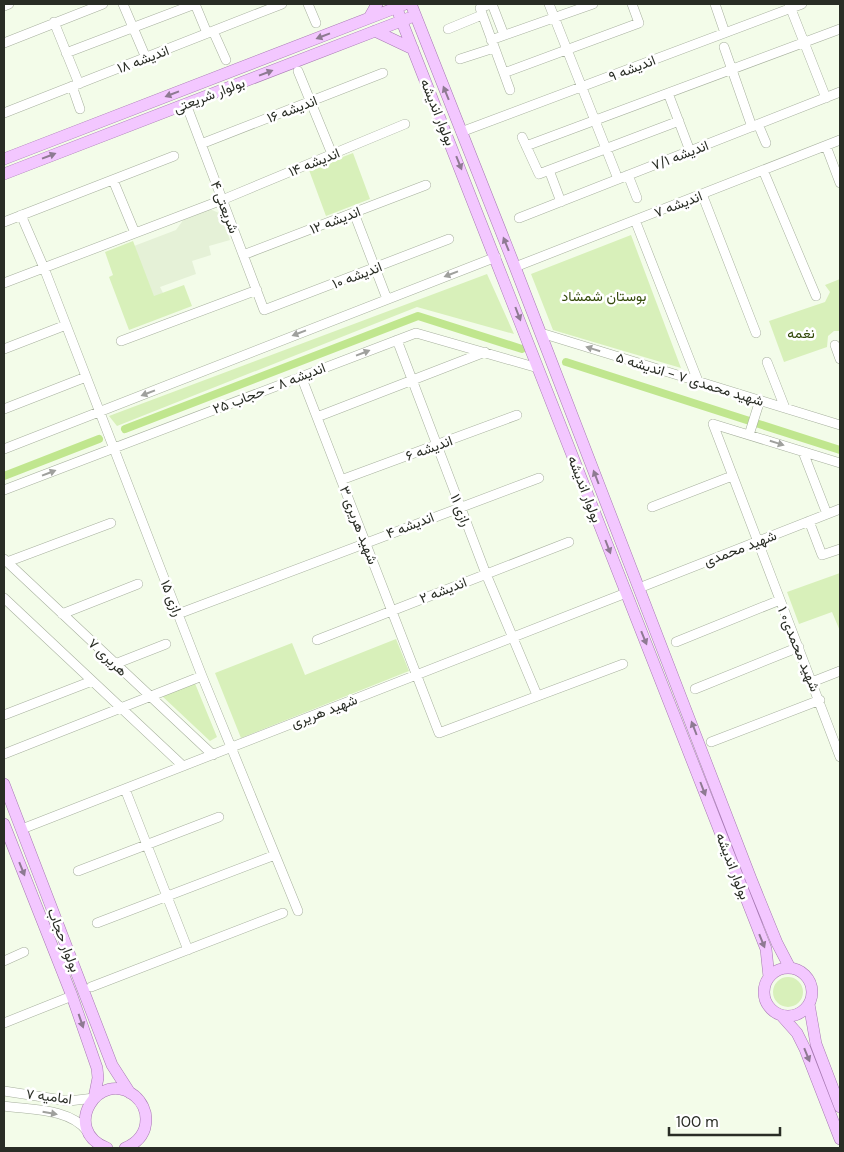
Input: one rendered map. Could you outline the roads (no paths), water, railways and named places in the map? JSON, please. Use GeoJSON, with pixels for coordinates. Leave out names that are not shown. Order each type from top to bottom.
{"type":"FeatureCollection","features":[{"type":"Feature","properties":{"kind":"main road"},"geometry":{"type":"LineString","coordinates":[[369,18],[376,4]]}},
{"type":"Feature","properties":{"kind":"main road","name":"بولوار اندیشه"},"geometry":{"type":"LineString","coordinates":[[411,4],[541,333],[750,880],[790,968]]}},
{"type":"Feature","properties":{"kind":"main road","name":"بولوار شریعتی"},"geometry":{"type":"LineString","coordinates":[[4,159],[399,5]]}},
{"type":"Feature","properties":{"kind":"main road","name":"بولوار اندیشه"},"geometry":{"type":"LineString","coordinates":[[399,5],[402,20],[413,49],[766,949],[769,976]]}},
{"type":"Feature","properties":{"kind":"main road","name":"بولوار شریعتی"},"geometry":{"type":"LineString","coordinates":[[4,174],[415,15]]}},
{"type":"Feature","properties":{"kind":"main road"},"geometry":{"type":"LineString","coordinates":[[375,31],[413,49]]}},
{"type":"Feature","properties":{"kind":"main road"},"geometry":{"type":"LineString","coordinates":[[626,593],[639,588]]}},
{"type":"Feature","properties":{"kind":"main road","name":"بولوار حجاب"},"geometry":{"type":"LineString","coordinates":[[4,784],[112,1065],[130,1093],[142,1104],[146,1118],[138,1144]]}},
{"type":"Feature","properties":{"kind":"main road","name":"بولوار حجاب"},"geometry":{"type":"LineString","coordinates":[[5,831],[72,996],[97,1068],[98,1078],[94,1098],[86,1112],[85,1120],[90,1135]]}},
{"type":"Feature","properties":{"kind":"main road"},"geometry":{"type":"LineString","coordinates":[[781,1015],[797,1014],[809,1004],[812,996],[809,980],[804,974],[790,968],[775,971],[769,976],[765,983],[765,998],[768,1005],[781,1015],[797,1033],[840,1139]]}},
{"type":"Feature","properties":{"kind":"main road"},"geometry":{"type":"LineString","coordinates":[[809,1004],[816,1044],[840,1107]]}},
{"type":"Feature","properties":{"kind":"main road"},"geometry":{"type":"LineString","coordinates":[[94,1098],[100,1093],[115,1089],[130,1093]]}},
{"type":"Feature","properties":{"kind":"main road"},"geometry":{"type":"LineString","coordinates":[[90,1135],[104,1147]]}},
{"type":"Feature","properties":{"kind":"main road"},"geometry":{"type":"LineString","coordinates":[[125,1148],[138,1144]]}},
{"type":"Feature","properties":{"kind":"street"},"geometry":{"type":"LineString","coordinates":[[4,6],[9,4]]}},
{"type":"Feature","properties":{"kind":"street"},"geometry":{"type":"LineString","coordinates":[[4,44],[54,22],[103,4]]}},
{"type":"Feature","properties":{"kind":"street"},"geometry":{"type":"LineString","coordinates":[[123,4],[146,58]]}},
{"type":"Feature","properties":{"kind":"street"},"geometry":{"type":"LineString","coordinates":[[66,53],[195,4],[226,60]]}},
{"type":"Feature","properties":{"kind":"street","name":"اندیشه ۱۸"},"geometry":{"type":"LineString","coordinates":[[4,113],[282,4]]}},
{"type":"Feature","properties":{"kind":"street"},"geometry":{"type":"LineString","coordinates":[[308,4],[316,23]]}},
{"type":"Feature","properties":{"kind":"street"},"geometry":{"type":"LineString","coordinates":[[504,35],[491,4],[480,8],[510,90]]}},
{"type":"Feature","properties":{"kind":"street"},"geometry":{"type":"LineString","coordinates":[[549,4],[580,87],[618,179]]}},
{"type":"Feature","properties":{"kind":"street"},"geometry":{"type":"LineString","coordinates":[[460,59],[493,44],[504,35],[593,4]]}},
{"type":"Feature","properties":{"kind":"street"},"geometry":{"type":"LineString","coordinates":[[504,73],[639,23],[632,4]]}},
{"type":"Feature","properties":{"kind":"street"},"geometry":{"type":"LineString","coordinates":[[715,4],[726,33]]}},
{"type":"Feature","properties":{"kind":"street","name":"اندیشه ۹"},"geometry":{"type":"LineString","coordinates":[[462,132],[726,33],[790,6],[802,4]]}},
{"type":"Feature","properties":{"kind":"street"},"geometry":{"type":"LineString","coordinates":[[790,6],[826,98]]}},
{"type":"Feature","properties":{"kind":"street"},"geometry":{"type":"LineString","coordinates":[[448,30],[482,15]]}},
{"type":"Feature","properties":{"kind":"street"},"geometry":{"type":"LineString","coordinates":[[54,22],[66,53],[80,109]]}},
{"type":"Feature","properties":{"kind":"street"},"geometry":{"type":"LineString","coordinates":[[526,146],[840,29]]}},
{"type":"Feature","properties":{"kind":"street"},"geometry":{"type":"LineString","coordinates":[[724,47],[755,126],[766,143]]}},
{"type":"Feature","properties":{"kind":"street"},"geometry":{"type":"LineString","coordinates":[[298,71],[332,154]]}},
{"type":"Feature","properties":{"kind":"street","name":"اندیشه ۱۶"},"geometry":{"type":"LineString","coordinates":[[201,144],[383,73]]}},
{"type":"Feature","properties":{"kind":"street","name":"اندیشه ۷/۱"},"geometry":{"type":"LineString","coordinates":[[519,218],[840,92]]}},
{"type":"Feature","properties":{"kind":"street"},"geometry":{"type":"LineString","coordinates":[[668,93],[690,151]]}},
{"type":"Feature","properties":{"kind":"street","name":"شریعتی ۴"},"geometry":{"type":"LineString","coordinates":[[186,104],[264,310]]}},
{"type":"Feature","properties":{"kind":"street"},"geometry":{"type":"LineString","coordinates":[[522,137],[539,174],[679,121]]}},
{"type":"Feature","properties":{"kind":"street","name":"اندیشه ۱۴"},"geometry":{"type":"LineString","coordinates":[[4,283],[222,200],[405,124]]}},
{"type":"Feature","properties":{"kind":"street","name":"اندیشه ۷"},"geometry":{"type":"LineString","coordinates":[[515,266],[840,140]]}},
{"type":"Feature","properties":{"kind":"street"},"geometry":{"type":"LineString","coordinates":[[826,146],[840,183]]}},
{"type":"Feature","properties":{"kind":"street"},"geometry":{"type":"LineString","coordinates":[[4,222],[174,156]]}},
{"type":"Feature","properties":{"kind":"street"},"geometry":{"type":"LineString","coordinates":[[549,170],[561,202]]}},
{"type":"Feature","properties":{"kind":"street"},"geometry":{"type":"LineString","coordinates":[[763,170],[816,296]]}},
{"type":"Feature","properties":{"kind":"street"},"geometry":{"type":"LineString","coordinates":[[628,175],[637,198]]}},
{"type":"Feature","properties":{"kind":"street"},"geometry":{"type":"LineString","coordinates":[[113,180],[134,233]]}},
{"type":"Feature","properties":{"kind":"street","name":"اندیشه ۱۲"},"geometry":{"type":"LineString","coordinates":[[243,255],[426,185]]}},
{"type":"Feature","properties":{"kind":"street"},"geometry":{"type":"LineString","coordinates":[[702,194],[756,332]]}},
{"type":"Feature","properties":{"kind":"street"},"geometry":{"type":"LineString","coordinates":[[354,213],[388,299]]}},
{"type":"Feature","properties":{"kind":"street","name":"رازی ۱۵"},"geometry":{"type":"LineString","coordinates":[[20,215],[44,268],[230,748],[298,911]]}},
{"type":"Feature","properties":{"kind":"street"},"geometry":{"type":"LineString","coordinates":[[635,220],[698,381]]}},
{"type":"Feature","properties":{"kind":"street","name":"اندیشه ۱۰"},"geometry":{"type":"LineString","coordinates":[[264,310],[449,239]]}},
{"type":"Feature","properties":{"kind":"street"},"geometry":{"type":"LineString","coordinates":[[4,449],[496,257]]}},
{"type":"Feature","properties":{"kind":"street"},"geometry":{"type":"LineString","coordinates":[[121,342],[257,290]]}},
{"type":"Feature","properties":{"kind":"street"},"geometry":{"type":"LineString","coordinates":[[4,349],[66,325]]}},
{"type":"Feature","properties":{"kind":"street","name":"اندیشه ۸ - حجاب ۲۵"},"geometry":{"type":"LineString","coordinates":[[4,490],[416,333],[538,368]]}},
{"type":"Feature","properties":{"kind":"street","name":"شهید محمدی ۷ - اندیشه ۵"},"geometry":{"type":"LineString","coordinates":[[541,333],[840,425]]}},
{"type":"Feature","properties":{"kind":"street","name":"رازی ۱۱"},"geometry":{"type":"LineString","coordinates":[[397,340],[486,574],[537,695]]}},
{"type":"Feature","properties":{"kind":"street"},"geometry":{"type":"LineString","coordinates":[[835,345],[840,359]]}},
{"type":"Feature","properties":{"kind":"street"},"geometry":{"type":"LineString","coordinates":[[317,418],[485,352]]}},
{"type":"Feature","properties":{"kind":"street"},"geometry":{"type":"LineString","coordinates":[[767,362],[786,408]]}},
{"type":"Feature","properties":{"kind":"street","name":"شهید هریری ۳"},"geometry":{"type":"LineString","coordinates":[[300,376],[439,733],[537,695]]}},
{"type":"Feature","properties":{"kind":"street"},"geometry":{"type":"LineString","coordinates":[[4,409],[86,377]]}},
{"type":"Feature","properties":{"kind":"street"},"geometry":{"type":"LineString","coordinates":[[760,400],[750,435],[840,463]]}},
{"type":"Feature","properties":{"kind":"street","name":"اندیشه ۶"},"geometry":{"type":"LineString","coordinates":[[341,480],[517,415]]}},
{"type":"Feature","properties":{"kind":"street","name":"شهید محمدی۰ ۱"},"geometry":{"type":"LineString","coordinates":[[750,435],[713,424],[757,542],[820,700],[840,757]]}},
{"type":"Feature","properties":{"kind":"street"},"geometry":{"type":"LineString","coordinates":[[803,452],[827,514]]}},
{"type":"Feature","properties":{"kind":"street"},"geometry":{"type":"LineString","coordinates":[[652,507],[732,476]]}},
{"type":"Feature","properties":{"kind":"street","name":"اندیشه ۴"},"geometry":{"type":"LineString","coordinates":[[178,614],[460,506],[539,478]]}},
{"type":"Feature","properties":{"kind":"street","name":"شهید محمدی"},"geometry":{"type":"LineString","coordinates":[[639,588],[840,509]]}},
{"type":"Feature","properties":{"kind":"street"},"geometry":{"type":"LineString","coordinates":[[809,521],[822,555],[840,549]]}},
{"type":"Feature","properties":{"kind":"street"},"geometry":{"type":"LineString","coordinates":[[5,560],[111,523]]}},
{"type":"Feature","properties":{"kind":"street","name":"اندیشه ۲"},"geometry":{"type":"LineString","coordinates":[[317,640],[569,542]]}},
{"type":"Feature","properties":{"kind":"street","name":"هریری ۷"},"geometry":{"type":"LineString","coordinates":[[5,560],[212,755]]}},
{"type":"Feature","properties":{"kind":"street"},"geometry":{"type":"LineString","coordinates":[[62,614],[138,584]]}},
{"type":"Feature","properties":{"kind":"street","name":"شهید هریری"},"geometry":{"type":"LineString","coordinates":[[22,829],[626,593]]}},
{"type":"Feature","properties":{"kind":"street"},"geometry":{"type":"LineString","coordinates":[[4,598],[182,766]]}},
{"type":"Feature","properties":{"kind":"street"},"geometry":{"type":"LineString","coordinates":[[676,642],[780,600]]}},
{"type":"Feature","properties":{"kind":"street"},"geometry":{"type":"LineString","coordinates":[[115,664],[166,644]]}},
{"type":"Feature","properties":{"kind":"street"},"geometry":{"type":"LineString","coordinates":[[696,690],[799,647]]}},
{"type":"Feature","properties":{"kind":"street"},"geometry":{"type":"LineString","coordinates":[[537,695],[623,664]]}},
{"type":"Feature","properties":{"kind":"street"},"geometry":{"type":"LineString","coordinates":[[812,682],[840,671]]}},
{"type":"Feature","properties":{"kind":"street"},"geometry":{"type":"LineString","coordinates":[[4,754],[202,676]]}},
{"type":"Feature","properties":{"kind":"street"},"geometry":{"type":"LineString","coordinates":[[4,715],[92,681]]}},
{"type":"Feature","properties":{"kind":"street"},"geometry":{"type":"LineString","coordinates":[[711,742],[820,700]]}},
{"type":"Feature","properties":{"kind":"street"},"geometry":{"type":"LineString","coordinates":[[125,789],[188,950]]}},
{"type":"Feature","properties":{"kind":"street"},"geometry":{"type":"LineString","coordinates":[[78,871],[219,817]]}},
{"type":"Feature","properties":{"kind":"street"},"geometry":{"type":"LineString","coordinates":[[97,923],[275,855]]}},
{"type":"Feature","properties":{"kind":"street"},"geometry":{"type":"LineString","coordinates":[[91,987],[283,913]]}},
{"type":"Feature","properties":{"kind":"street"},"geometry":{"type":"LineString","coordinates":[[4,961],[24,952]]}},
{"type":"Feature","properties":{"kind":"street"},"geometry":{"type":"LineString","coordinates":[[4,1023],[72,996]]}},
{"type":"Feature","properties":{"kind":"street","name":"امامیه ۷"},"geometry":{"type":"LineString","coordinates":[[4,1091],[69,1101],[94,1098]]}},
{"type":"Feature","properties":{"kind":"street","name":"امامیه ۷"},"geometry":{"type":"LineString","coordinates":[[4,1106],[66,1116],[81,1123],[90,1135]]}},
{"type":"Feature","properties":{"kind":"waterway"},"geometry":{"type":"LineString","coordinates":[[125,429],[418,316],[522,349]]}},
{"type":"Feature","properties":{"kind":"waterway"},"geometry":{"type":"LineString","coordinates":[[566,362],[840,450]]}},
{"type":"Feature","properties":{"kind":"waterway"},"geometry":{"type":"LineString","coordinates":[[4,476],[99,439]]}},
{"type":"Feature","properties":{"kind":"park label","name":"بوستان شمشاد"},"geometry":{"type":"Point","coordinates":[604,296]}},
{"type":"Feature","properties":{"kind":"park label","name":"نغمه"},"geometry":{"type":"Point","coordinates":[801,333]}}]}
